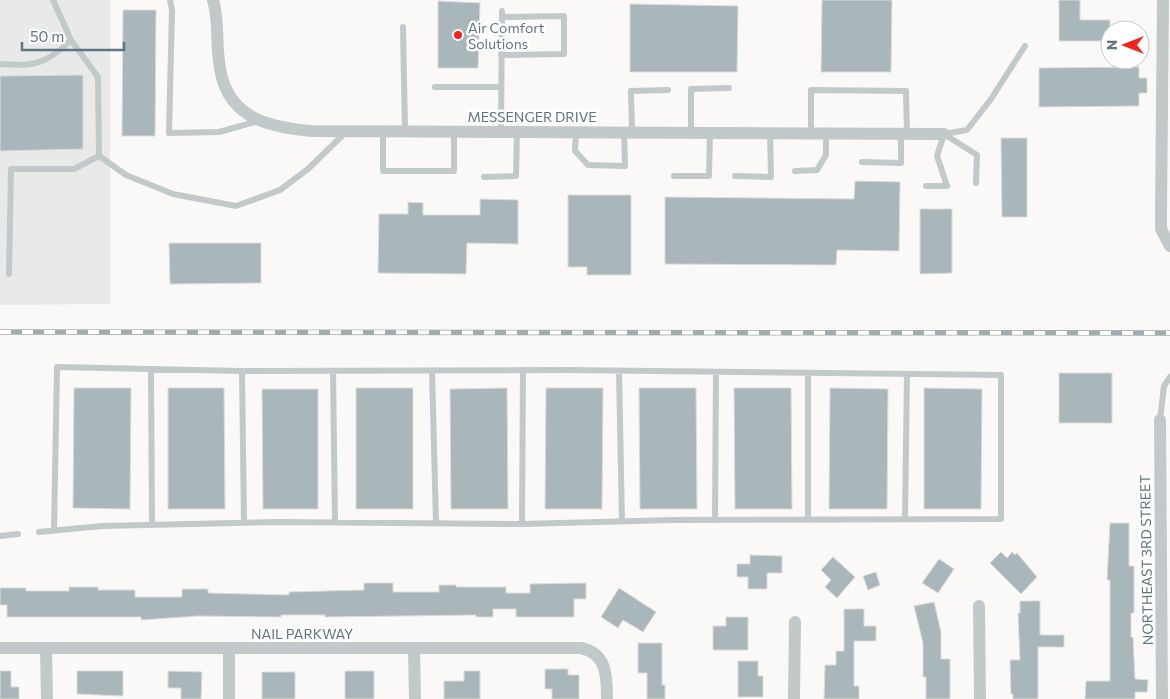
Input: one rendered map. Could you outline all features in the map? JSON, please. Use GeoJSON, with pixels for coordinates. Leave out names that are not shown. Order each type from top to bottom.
{"type":"FeatureCollection","features":[{"type":"Feature","properties":{"kind":"street","name":"MESSENGER DRIVE"},"geometry":{"type":"LineString","coordinates":[[213,0],[218,30],[218,61],[224,85],[237,106],[258,121],[290,129],[346,131],[944,134]]}},
{"type":"Feature","properties":{"kind":"street"},"geometry":{"type":"LineString","coordinates":[[1163,0],[1161,229],[1169,245]]}},
{"type":"Feature","properties":{"kind":"street","name":"NORTHEAST 3RD STREET"},"geometry":{"type":"LineString","coordinates":[[1160,420],[1162,699]]}},
{"type":"Feature","properties":{"kind":"street"},"geometry":{"type":"LineString","coordinates":[[979,606],[980,699]]}},
{"type":"Feature","properties":{"kind":"street"},"geometry":{"type":"LineString","coordinates":[[794,622],[794,699]]}},
{"type":"Feature","properties":{"kind":"street","name":"NAIL PARKWAY"},"geometry":{"type":"LineString","coordinates":[[0,648],[581,648],[590,650],[600,658],[605,671],[607,699]]}},
{"type":"Feature","properties":{"kind":"street"},"geometry":{"type":"LineString","coordinates":[[46,648],[46,699]]}},
{"type":"Feature","properties":{"kind":"street"},"geometry":{"type":"LineString","coordinates":[[229,648],[229,699]]}},
{"type":"Feature","properties":{"kind":"street"},"geometry":{"type":"LineString","coordinates":[[414,648],[415,699]]}},
{"type":"Feature","properties":{"kind":"lane"},"geometry":{"type":"LineString","coordinates":[[53,0],[71,40],[98,77],[99,156]]}},
{"type":"Feature","properties":{"kind":"lane"},"geometry":{"type":"LineString","coordinates":[[170,0],[172,10],[169,133],[219,132],[258,121]]}},
{"type":"Feature","properties":{"kind":"lane"},"geometry":{"type":"LineString","coordinates":[[501,55],[564,54],[564,16],[502,14],[501,55],[501,131]]}},
{"type":"Feature","properties":{"kind":"lane"},"geometry":{"type":"LineString","coordinates":[[403,27],[405,131]]}},
{"type":"Feature","properties":{"kind":"lane"},"geometry":{"type":"LineString","coordinates":[[0,64],[26,66],[54,57],[71,40]]}},
{"type":"Feature","properties":{"kind":"lane"},"geometry":{"type":"LineString","coordinates":[[944,134],[967,130],[991,99],[1025,46]]}},
{"type":"Feature","properties":{"kind":"lane"},"geometry":{"type":"LineString","coordinates":[[435,86],[501,87]]}},
{"type":"Feature","properties":{"kind":"lane"},"geometry":{"type":"LineString","coordinates":[[691,132],[691,89],[729,88]]}},
{"type":"Feature","properties":{"kind":"lane"},"geometry":{"type":"LineString","coordinates":[[576,131],[575,151],[588,165],[625,166],[631,91],[668,90]]}},
{"type":"Feature","properties":{"kind":"lane"},"geometry":{"type":"LineString","coordinates":[[810,133],[811,90],[906,91],[901,163],[862,162]]}},
{"type":"Feature","properties":{"kind":"lane"},"geometry":{"type":"LineString","coordinates":[[99,156],[126,176],[173,194],[236,206],[280,190],[308,169],[346,131]]}},
{"type":"Feature","properties":{"kind":"lane"},"geometry":{"type":"LineString","coordinates":[[383,131],[383,171],[454,171],[454,131]]}},
{"type":"Feature","properties":{"kind":"lane"},"geometry":{"type":"LineString","coordinates":[[484,177],[516,176],[517,131]]}},
{"type":"Feature","properties":{"kind":"lane"},"geometry":{"type":"LineString","coordinates":[[674,176],[709,176],[710,132]]}},
{"type":"Feature","properties":{"kind":"lane"},"geometry":{"type":"LineString","coordinates":[[735,176],[771,177],[770,132]]}},
{"type":"Feature","properties":{"kind":"lane"},"geometry":{"type":"LineString","coordinates":[[795,171],[817,170],[826,156],[826,133]]}},
{"type":"Feature","properties":{"kind":"lane"},"geometry":{"type":"LineString","coordinates":[[944,134],[977,156],[976,183]]}},
{"type":"Feature","properties":{"kind":"lane"},"geometry":{"type":"LineString","coordinates":[[926,186],[947,186],[937,156],[944,134]]}},
{"type":"Feature","properties":{"kind":"lane"},"geometry":{"type":"LineString","coordinates":[[9,274],[11,168],[74,168],[99,156]]}},
{"type":"Feature","properties":{"kind":"lane"},"geometry":{"type":"LineString","coordinates":[[39,532],[244,522],[335,521],[522,524],[715,520],[1001,519],[1001,375],[522,370],[242,371],[57,368],[54,530]]}},
{"type":"Feature","properties":{"kind":"lane"},"geometry":{"type":"LineString","coordinates":[[151,369],[152,525]]}},
{"type":"Feature","properties":{"kind":"lane"},"geometry":{"type":"LineString","coordinates":[[432,370],[436,522]]}},
{"type":"Feature","properties":{"kind":"lane"},"geometry":{"type":"LineString","coordinates":[[522,370],[522,524]]}},
{"type":"Feature","properties":{"kind":"lane"},"geometry":{"type":"LineString","coordinates":[[242,371],[244,522]]}},
{"type":"Feature","properties":{"kind":"lane"},"geometry":{"type":"LineString","coordinates":[[333,371],[335,521]]}},
{"type":"Feature","properties":{"kind":"lane"},"geometry":{"type":"LineString","coordinates":[[618,371],[622,522]]}},
{"type":"Feature","properties":{"kind":"lane"},"geometry":{"type":"LineString","coordinates":[[715,520],[716,372]]}},
{"type":"Feature","properties":{"kind":"lane"},"geometry":{"type":"LineString","coordinates":[[808,373],[808,520]]}},
{"type":"Feature","properties":{"kind":"lane"},"geometry":{"type":"LineString","coordinates":[[905,519],[907,374]]}},
{"type":"Feature","properties":{"kind":"lane"},"geometry":{"type":"LineString","coordinates":[[1160,420],[1164,386],[1170,377]]}},
{"type":"Feature","properties":{"kind":"lane"},"geometry":{"type":"LineString","coordinates":[[0,536],[18,534]]}},
{"type":"Feature","properties":{"kind":"shaded area"},"geometry":{"type":"Polygon","coordinates":[[[0,0],[110,0],[110,304],[0,305],[0,0]]]}},
{"type":"Feature","properties":{"kind":"building"},"geometry":{"type":"Polygon","coordinates":[[[822,0],[892,0],[891,72],[821,72],[822,0]]]}},
{"type":"Feature","properties":{"kind":"building"},"geometry":{"type":"Polygon","coordinates":[[[1059,0],[1080,0],[1080,20],[1100,20],[1100,41],[1059,41],[1059,0]]]}},
{"type":"Feature","properties":{"kind":"building","name":"Air Comfort Solutions"},"geometry":{"type":"Polygon","coordinates":[[[438,1],[480,3],[478,68],[438,68],[438,1]]]}},
{"type":"Feature","properties":{"kind":"building"},"geometry":{"type":"Polygon","coordinates":[[[630,4],[738,6],[737,72],[630,72],[630,4]]]}},
{"type":"Feature","properties":{"kind":"building"},"geometry":{"type":"Polygon","coordinates":[[[123,10],[156,10],[155,136],[122,136],[123,10]]]}},
{"type":"Feature","properties":{"kind":"building"},"geometry":{"type":"Polygon","coordinates":[[[1100,67],[1100,70],[1139,70],[1139,78],[1147,78],[1147,93],[1139,93],[1139,106],[1039,107],[1039,68],[1100,67]]]}},
{"type":"Feature","properties":{"kind":"building"},"geometry":{"type":"Polygon","coordinates":[[[83,75],[83,149],[0,151],[0,76],[83,75]]]}},
{"type":"Feature","properties":{"kind":"building"},"geometry":{"type":"Polygon","coordinates":[[[1001,138],[1027,138],[1027,217],[1002,217],[1001,138]]]}},
{"type":"Feature","properties":{"kind":"building"},"geometry":{"type":"Polygon","coordinates":[[[855,181],[900,182],[899,251],[837,250],[836,265],[665,264],[665,197],[854,199],[855,181]]]}},
{"type":"Feature","properties":{"kind":"building"},"geometry":{"type":"Polygon","coordinates":[[[568,195],[631,195],[631,275],[587,275],[587,267],[568,267],[568,195]]]}},
{"type":"Feature","properties":{"kind":"building"},"geometry":{"type":"Polygon","coordinates":[[[480,199],[518,200],[518,244],[467,243],[466,274],[378,273],[379,214],[408,214],[408,202],[423,203],[423,215],[480,215],[480,199]]]}},
{"type":"Feature","properties":{"kind":"building"},"geometry":{"type":"Polygon","coordinates":[[[920,209],[952,209],[952,273],[920,274],[920,209]]]}},
{"type":"Feature","properties":{"kind":"building"},"geometry":{"type":"Polygon","coordinates":[[[169,243],[261,243],[261,283],[170,284],[169,243]]]}},
{"type":"Feature","properties":{"kind":"building"},"geometry":{"type":"Polygon","coordinates":[[[1059,373],[1112,373],[1112,423],[1059,423],[1059,373]]]}},
{"type":"Feature","properties":{"kind":"building"},"geometry":{"type":"Polygon","coordinates":[[[74,388],[131,388],[130,509],[73,508],[74,388]]]}},
{"type":"Feature","properties":{"kind":"building"},"geometry":{"type":"Polygon","coordinates":[[[168,388],[224,388],[225,509],[168,509],[168,388]]]}},
{"type":"Feature","properties":{"kind":"building"},"geometry":{"type":"Polygon","coordinates":[[[356,388],[413,388],[413,509],[356,509],[356,388]]]}},
{"type":"Feature","properties":{"kind":"building"},"geometry":{"type":"Polygon","coordinates":[[[507,388],[508,509],[451,509],[450,389],[507,388]]]}},
{"type":"Feature","properties":{"kind":"building"},"geometry":{"type":"Polygon","coordinates":[[[546,388],[603,388],[602,509],[545,509],[546,388]]]}},
{"type":"Feature","properties":{"kind":"building"},"geometry":{"type":"Polygon","coordinates":[[[639,388],[696,388],[697,509],[640,509],[639,388]]]}},
{"type":"Feature","properties":{"kind":"building"},"geometry":{"type":"Polygon","coordinates":[[[734,388],[791,388],[792,509],[735,509],[734,388]]]}},
{"type":"Feature","properties":{"kind":"building"},"geometry":{"type":"Polygon","coordinates":[[[830,388],[888,389],[887,509],[829,509],[830,388]]]}},
{"type":"Feature","properties":{"kind":"building"},"geometry":{"type":"Polygon","coordinates":[[[924,388],[982,389],[981,509],[924,509],[924,388]]]}},
{"type":"Feature","properties":{"kind":"building"},"geometry":{"type":"Polygon","coordinates":[[[262,389],[318,389],[318,509],[263,509],[262,389]]]}},
{"type":"Feature","properties":{"kind":"building"},"geometry":{"type":"Polygon","coordinates":[[[1110,523],[1129,523],[1129,566],[1134,566],[1134,613],[1131,613],[1131,637],[1133,637],[1135,679],[1148,680],[1147,692],[1135,692],[1135,699],[1085,699],[1086,681],[1110,681],[1110,580],[1107,580],[1110,523]]]}},
{"type":"Feature","properties":{"kind":"building"},"geometry":{"type":"Polygon","coordinates":[[[1001,552],[1007,558],[1012,552],[1015,555],[1017,553],[1037,577],[1021,594],[990,563],[1001,552]]]}},
{"type":"Feature","properties":{"kind":"building"},"geometry":{"type":"Polygon","coordinates":[[[750,555],[782,556],[782,573],[767,573],[767,589],[748,589],[748,577],[737,577],[737,564],[750,564],[750,555]]]}},
{"type":"Feature","properties":{"kind":"building"},"geometry":{"type":"Polygon","coordinates":[[[833,557],[855,577],[837,598],[825,587],[831,580],[821,570],[833,557]]]}},
{"type":"Feature","properties":{"kind":"building"},"geometry":{"type":"Polygon","coordinates":[[[939,559],[954,569],[938,593],[922,583],[939,559]]]}},
{"type":"Feature","properties":{"kind":"building"},"geometry":{"type":"Polygon","coordinates":[[[876,572],[880,585],[868,590],[863,576],[876,572]]]}},
{"type":"Feature","properties":{"kind":"building"},"geometry":{"type":"Polygon","coordinates":[[[364,583],[393,583],[393,592],[439,592],[439,585],[456,585],[456,587],[506,587],[506,593],[530,593],[530,584],[586,583],[586,599],[574,599],[574,617],[516,617],[516,609],[493,609],[493,617],[476,617],[476,615],[325,617],[325,615],[281,615],[281,617],[198,616],[141,620],[141,617],[7,617],[7,605],[0,605],[0,588],[26,588],[26,591],[69,591],[69,587],[98,587],[98,590],[135,590],[135,597],[182,597],[182,589],[208,589],[208,593],[289,595],[289,592],[364,590],[364,583]]]}},
{"type":"Feature","properties":{"kind":"building"},"geometry":{"type":"Polygon","coordinates":[[[619,588],[656,612],[643,632],[623,620],[618,628],[601,617],[619,588]]]}},
{"type":"Feature","properties":{"kind":"building"},"geometry":{"type":"Polygon","coordinates":[[[1020,601],[1040,601],[1040,635],[1064,635],[1064,647],[1038,647],[1038,699],[1013,699],[1013,694],[1011,694],[1010,660],[1020,660],[1018,613],[1020,613],[1020,601]]]}},
{"type":"Feature","properties":{"kind":"building"},"geometry":{"type":"Polygon","coordinates":[[[934,602],[941,632],[941,659],[950,659],[950,699],[926,699],[926,677],[923,677],[923,643],[914,606],[934,602]]]}},
{"type":"Feature","properties":{"kind":"building"},"geometry":{"type":"Polygon","coordinates":[[[844,609],[864,609],[864,626],[876,626],[876,641],[854,641],[854,686],[859,686],[859,699],[824,699],[825,665],[836,665],[836,651],[844,651],[844,609]]]}},
{"type":"Feature","properties":{"kind":"building"},"geometry":{"type":"Polygon","coordinates":[[[726,617],[748,617],[748,650],[713,650],[713,626],[726,626],[726,617]]]}},
{"type":"Feature","properties":{"kind":"building"},"geometry":{"type":"Polygon","coordinates":[[[638,643],[662,643],[662,685],[665,685],[665,699],[647,699],[647,673],[638,673],[638,643]]]}},
{"type":"Feature","properties":{"kind":"building"},"geometry":{"type":"Polygon","coordinates":[[[738,661],[758,661],[758,676],[763,676],[763,697],[738,697],[738,661]]]}},
{"type":"Feature","properties":{"kind":"building"},"geometry":{"type":"Polygon","coordinates":[[[545,669],[568,669],[568,675],[579,675],[579,699],[552,699],[552,689],[545,689],[545,669]]]}},
{"type":"Feature","properties":{"kind":"building"},"geometry":{"type":"Polygon","coordinates":[[[0,671],[11,671],[11,687],[19,687],[19,699],[0,699],[0,671]]]}},
{"type":"Feature","properties":{"kind":"building"},"geometry":{"type":"Polygon","coordinates":[[[77,671],[123,671],[123,696],[77,694],[77,671]]]}},
{"type":"Feature","properties":{"kind":"building"},"geometry":{"type":"Polygon","coordinates":[[[168,671],[202,672],[201,699],[181,699],[181,688],[168,688],[168,671]]]}},
{"type":"Feature","properties":{"kind":"building"},"geometry":{"type":"Polygon","coordinates":[[[345,671],[374,671],[374,699],[345,699],[345,671]]]}},
{"type":"Feature","properties":{"kind":"building"},"geometry":{"type":"Polygon","coordinates":[[[464,671],[480,671],[480,699],[444,699],[444,681],[464,681],[464,671]]]}},
{"type":"Feature","properties":{"kind":"building"},"geometry":{"type":"Polygon","coordinates":[[[262,672],[295,672],[295,699],[262,699],[262,672]]]}},
{"type":"Feature","properties":{"kind":"railway"},"geometry":{"type":"LineString","coordinates":[[0,332],[1170,333]]}},
{"type":"Feature","properties":{"kind":"place","name":"Air Comfort Solutions"},"geometry":{"type":"Point","coordinates":[458,35]}}]}
